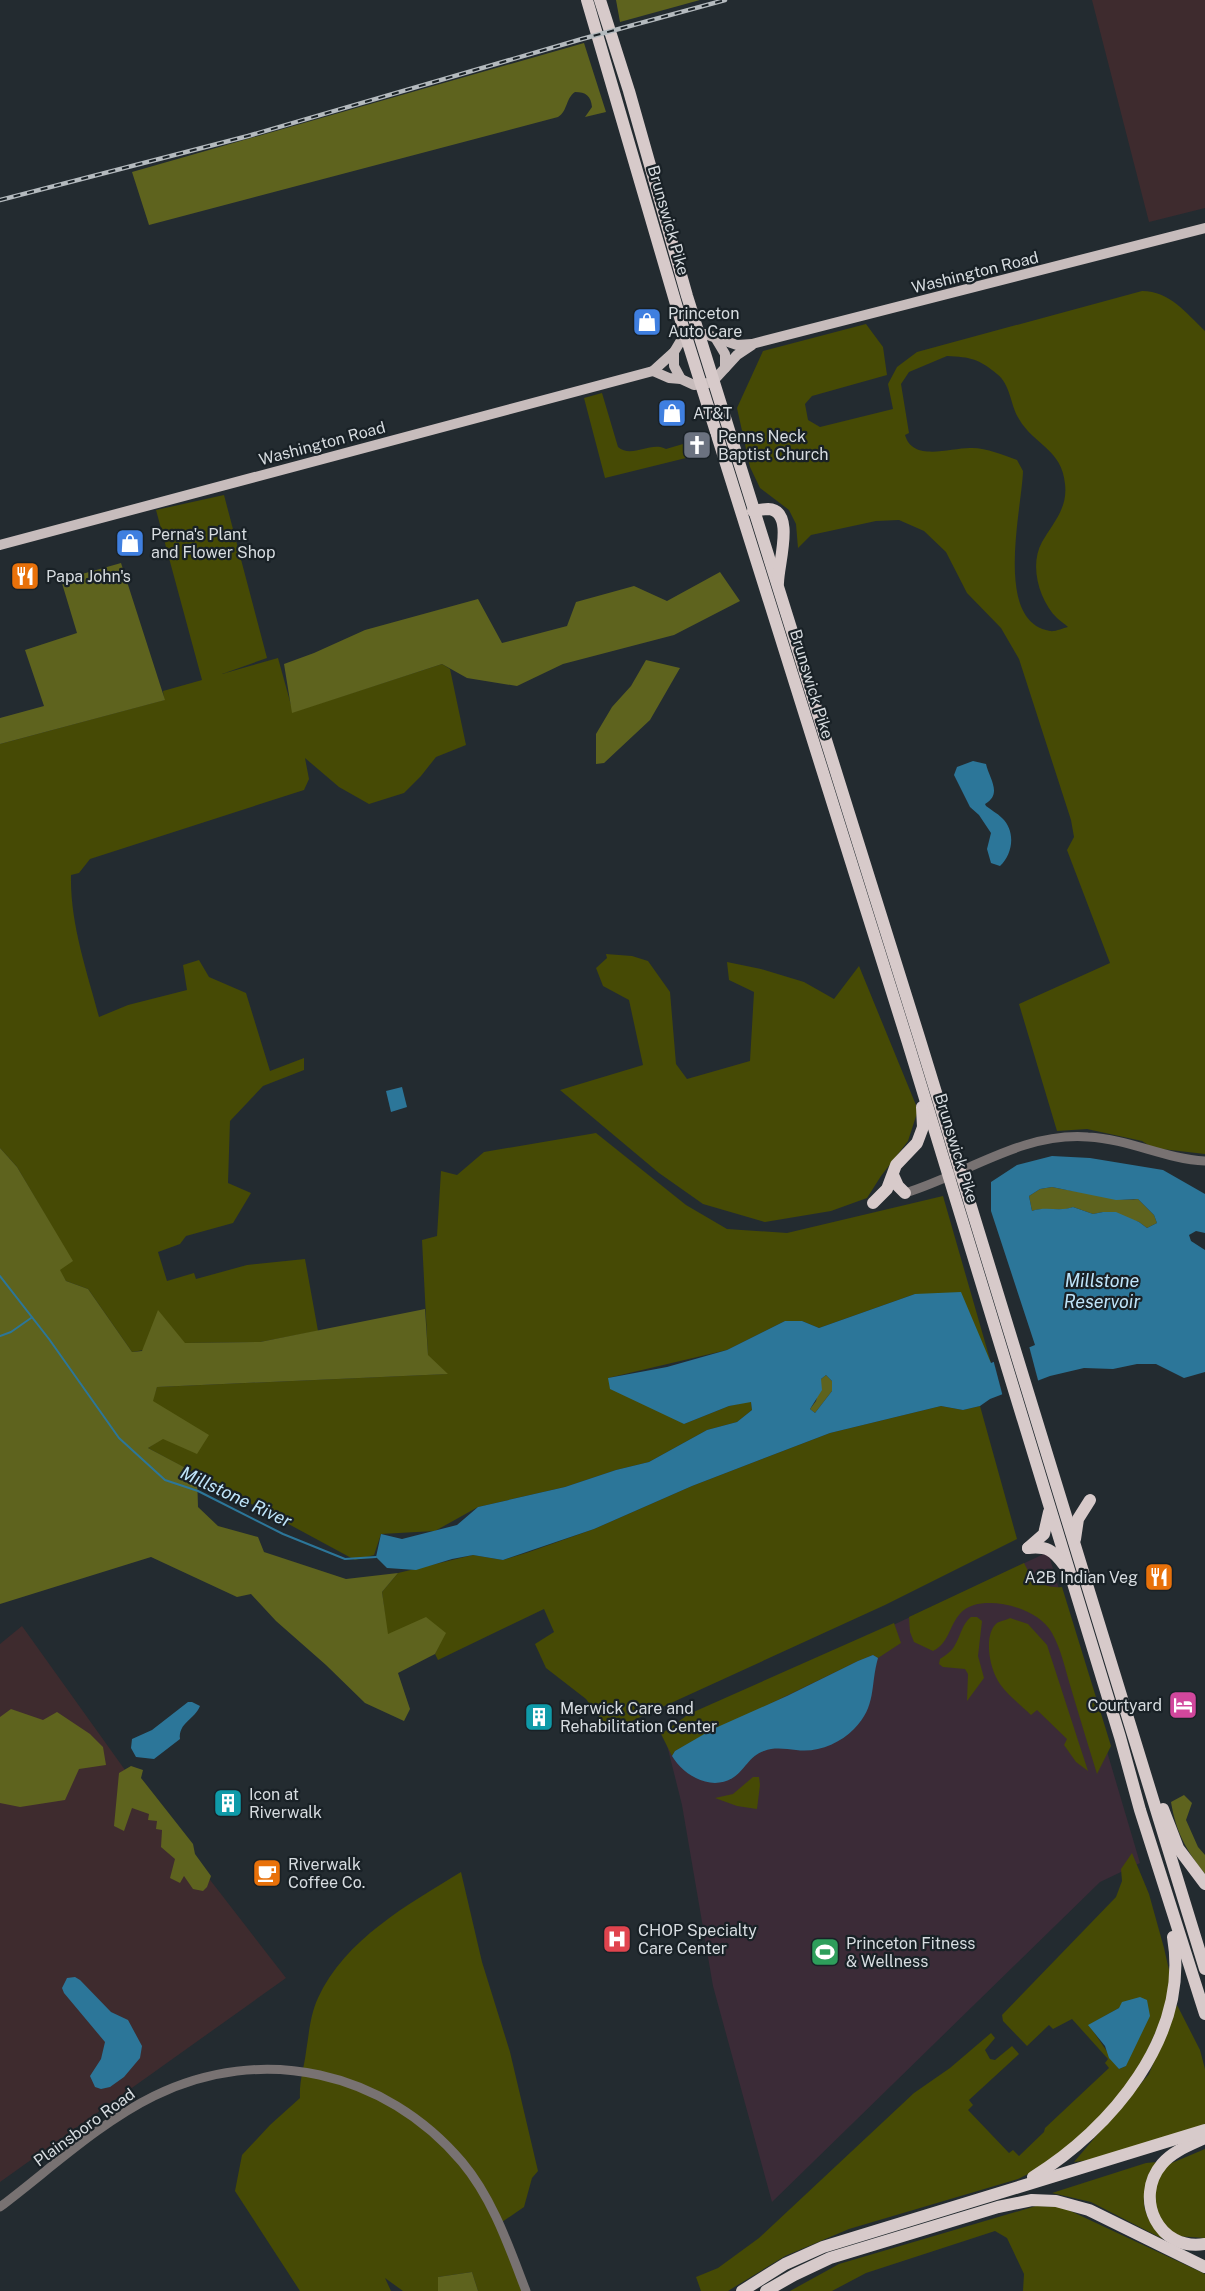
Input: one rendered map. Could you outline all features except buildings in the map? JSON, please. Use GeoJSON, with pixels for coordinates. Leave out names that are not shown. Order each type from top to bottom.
{"type":"FeatureCollection","features":[{"type":"Feature","properties":{"kind":"highway"},"geometry":{"type":"LineString","coordinates":[[579,0],[612,60]]}},
{"type":"Feature","properties":{"kind":"highway","name":"Brunswick Pike"},"geometry":{"type":"LineString","coordinates":[[586,0],[612,60]]}},
{"type":"Feature","properties":{"kind":"highway","name":"Brunswick Pike"},"geometry":{"type":"LineString","coordinates":[[600,0],[612,60],[692,335],[778,590],[1021,1392]]}},
{"type":"Feature","properties":{"kind":"highway"},"geometry":{"type":"LineString","coordinates":[[608,0],[612,60]]}},
{"type":"Feature","properties":{"kind":"highway","name":"Brunswick Pike"},"geometry":{"type":"LineString","coordinates":[[708,382],[920,1082],[954,1175]]}},
{"type":"Feature","properties":{"kind":"highway"},"geometry":{"type":"LineString","coordinates":[[753,511],[769,509],[775,511],[783,519],[785,525],[778,590]]}},
{"type":"Feature","properties":{"kind":"highway"},"geometry":{"type":"LineString","coordinates":[[873,1203],[886,1189],[897,1165],[914,1148],[922,1133],[920,1082]]}},
{"type":"Feature","properties":{"kind":"highway"},"geometry":{"type":"LineString","coordinates":[[893,1175],[896,1183],[906,1193]]}},
{"type":"Feature","properties":{"kind":"highway"},"geometry":{"type":"LineString","coordinates":[[1021,1392],[1023,1421],[1170,1909],[1205,2014]]}},
{"type":"Feature","properties":{"kind":"highway"},"geometry":{"type":"LineString","coordinates":[[1021,1392],[1075,1543],[1205,1969]]}},
{"type":"Feature","properties":{"kind":"highway"},"geometry":{"type":"LineString","coordinates":[[1057,1491],[1073,1504],[1090,1500],[1078,1519],[1075,1543]]}},
{"type":"Feature","properties":{"kind":"highway"},"geometry":{"type":"LineString","coordinates":[[1049,1508],[1044,1534],[1028,1548],[1049,1548],[1071,1575]]}},
{"type":"Feature","properties":{"kind":"highway"},"geometry":{"type":"LineString","coordinates":[[1154,1799],[1163,1807],[1178,1848],[1205,1884]]}},
{"type":"Feature","properties":{"kind":"highway"},"geometry":{"type":"LineString","coordinates":[[1018,2186],[1061,2160],[1092,2134],[1129,2090],[1151,2053],[1172,1996],[1176,1958],[1170,1909]]}},
{"type":"Feature","properties":{"kind":"highway"},"geometry":{"type":"LineString","coordinates":[[742,2291],[785,2264],[823,2247],[1205,2130]]}},
{"type":"Feature","properties":{"kind":"highway"},"geometry":{"type":"LineString","coordinates":[[892,2238],[911,2228],[1205,2138]]}},
{"type":"Feature","properties":{"kind":"highway"},"geometry":{"type":"LineString","coordinates":[[1205,2138],[1163,2162],[1151,2182],[1149,2197],[1151,2212],[1162,2231],[1174,2240],[1187,2245],[1205,2244]]}},
{"type":"Feature","properties":{"kind":"highway"},"geometry":{"type":"LineString","coordinates":[[766,2291],[830,2258],[1017,2202],[1056,2201],[1089,2210],[1205,2267]]}},
{"type":"Feature","properties":{"kind":"main road","name":"Washington Road"},"geometry":{"type":"LineString","coordinates":[[0,544],[653,371],[674,352],[680,342],[692,335],[737,345],[752,344],[1205,228]]}},
{"type":"Feature","properties":{"kind":"main road"},"geometry":{"type":"LineString","coordinates":[[716,339],[725,354],[725,368]]}},
{"type":"Feature","properties":{"kind":"main road","name":"Washington Road"},"geometry":{"type":"LineString","coordinates":[[708,382],[752,344]]}},
{"type":"Feature","properties":{"kind":"main road"},"geometry":{"type":"LineString","coordinates":[[674,352],[674,366],[681,379]]}},
{"type":"Feature","properties":{"kind":"main road"},"geometry":{"type":"LineString","coordinates":[[653,371],[694,385],[708,382]]}},
{"type":"Feature","properties":{"kind":"street"},"geometry":{"type":"LineString","coordinates":[[906,1193],[1034,1142],[1075,1136],[1116,1140],[1177,1158],[1205,1161]]}},
{"type":"Feature","properties":{"kind":"street","name":"Plainsboro Road"},"geometry":{"type":"LineString","coordinates":[[0,2207],[101,2129],[160,2093],[196,2079],[230,2072],[254,2069],[297,2071],[330,2077],[375,2093],[398,2106],[443,2142],[463,2163],[482,2190],[497,2218],[526,2291]]}},
{"type":"Feature","properties":{"kind":"shaded area"},"geometry":{"type":"Polygon","coordinates":[[[1092,0],[1205,0],[1205,208],[1149,222],[1092,0]]]}},
{"type":"Feature","properties":{"kind":"shaded area"},"geometry":{"type":"Polygon","coordinates":[[[1142,291],[1161,295],[1177,304],[1205,331],[1205,1154],[1153,1148],[1142,1141],[1087,1129],[1057,1131],[1019,1004],[1110,963],[1067,850],[1074,837],[1071,820],[1019,659],[1001,628],[967,593],[946,552],[924,531],[899,520],[876,521],[811,535],[798,548],[796,524],[789,510],[760,488],[750,467],[737,408],[763,351],[866,324],[883,347],[887,375],[812,396],[805,404],[808,420],[820,427],[893,409],[888,384],[897,367],[917,352],[1142,291]],[[947,356],[909,372],[901,384],[909,433],[905,435],[909,444],[916,449],[934,452],[978,448],[1017,460],[1023,471],[1015,562],[1016,586],[1022,608],[1032,623],[1050,631],[1068,627],[1057,618],[1045,602],[1036,571],[1038,551],[1059,515],[1064,501],[1065,484],[1059,463],[1025,428],[1002,379],[980,362],[969,358],[947,356]]]}},
{"type":"Feature","properties":{"kind":"shaded area"},"geometry":{"type":"Polygon","coordinates":[[[602,393],[618,447],[635,451],[654,447],[666,449],[683,444],[686,458],[605,478],[584,398],[602,393]]]}},
{"type":"Feature","properties":{"kind":"shaded area"},"geometry":{"type":"Polygon","coordinates":[[[224,495],[267,658],[222,674],[278,658],[293,712],[442,664],[450,669],[466,745],[436,757],[404,793],[369,804],[339,787],[305,758],[309,779],[304,790],[90,859],[79,873],[71,875],[76,929],[99,1017],[128,1005],[187,990],[183,965],[199,960],[209,977],[246,993],[270,1071],[304,1058],[304,1070],[263,1086],[230,1121],[228,1183],[251,1193],[233,1223],[186,1236],[180,1244],[158,1252],[167,1281],[194,1273],[196,1279],[247,1265],[305,1259],[318,1331],[260,1342],[185,1343],[132,1352],[88,1289],[66,1281],[59,1270],[72,1261],[17,1167],[0,1148],[0,744],[164,700],[163,691],[202,680],[156,510],[224,495]]]}},
{"type":"Feature","properties":{"kind":"shaded area"},"geometry":{"type":"Polygon","coordinates":[[[606,954],[632,956],[648,961],[670,992],[676,1064],[687,1079],[750,1061],[754,992],[729,980],[727,962],[804,982],[834,999],[859,966],[918,1110],[908,1141],[867,1198],[831,1211],[765,1222],[703,1204],[659,1173],[560,1090],[643,1065],[629,1000],[603,986],[596,968],[607,958],[606,954]]]}},
{"type":"Feature","properties":{"kind":"shaded area"},"geometry":{"type":"Polygon","coordinates":[[[596,1133],[686,1205],[727,1229],[787,1233],[943,1196],[991,1363],[915,1294],[819,1328],[802,1321],[785,1321],[727,1350],[608,1378],[684,1424],[729,1406],[751,1401],[752,1410],[737,1422],[707,1430],[649,1462],[565,1487],[478,1507],[435,1531],[381,1534],[374,1555],[355,1560],[148,1448],[163,1438],[197,1453],[152,1401],[157,1387],[447,1374],[428,1356],[422,1240],[437,1236],[441,1171],[457,1175],[484,1152],[596,1133]]]}},
{"type":"Feature","properties":{"kind":"shaded area"},"geometry":{"type":"Polygon","coordinates":[[[941,1406],[963,1410],[980,1406],[1017,1539],[885,1605],[625,1724],[608,1729],[586,1699],[546,1668],[535,1644],[554,1632],[544,1609],[438,1660],[435,1654],[445,1633],[387,1634],[382,1592],[398,1573],[473,1555],[503,1560],[594,1529],[692,1486],[830,1433],[941,1406]]]}},
{"type":"Feature","properties":{"kind":"shaded area"},"geometry":{"type":"Polygon","coordinates":[[[1048,1552],[1140,1863],[1100,1882],[772,2202],[713,1986],[682,1805],[664,1733],[1048,1552]]]}},
{"type":"Feature","properties":{"kind":"shaded area"},"geometry":{"type":"Polygon","coordinates":[[[1024,1563],[1039,1582],[1044,1585],[1062,1587],[1111,1746],[1097,1774],[1058,1645],[1052,1633],[1038,1618],[1006,1605],[984,1603],[974,1605],[960,1614],[945,1641],[933,1651],[914,1642],[910,1632],[909,1617],[1024,1563]]]}},
{"type":"Feature","properties":{"kind":"shaded area"},"geometry":{"type":"Polygon","coordinates":[[[971,1617],[977,1617],[982,1621],[978,1656],[984,1678],[967,1701],[968,1674],[965,1669],[943,1667],[939,1664],[940,1659],[954,1647],[971,1617]]]}},
{"type":"Feature","properties":{"kind":"shaded area"},"geometry":{"type":"Polygon","coordinates":[[[1010,1618],[1028,1624],[1047,1645],[1088,1771],[1076,1762],[1064,1745],[1067,1739],[1037,1710],[1031,1715],[1007,1692],[996,1677],[990,1657],[990,1634],[997,1623],[1010,1618]]]}},
{"type":"Feature","properties":{"kind":"shaded area"},"geometry":{"type":"Polygon","coordinates":[[[894,1623],[901,1643],[878,1658],[873,1655],[858,1661],[688,1744],[675,1751],[672,1756],[661,1734],[689,1714],[894,1623]]]}},
{"type":"Feature","properties":{"kind":"shaded area"},"geometry":{"type":"Polygon","coordinates":[[[22,1626],[125,1770],[286,1978],[0,2182],[0,1644],[22,1626]]]}},
{"type":"Feature","properties":{"kind":"shaded area"},"geometry":{"type":"Polygon","coordinates":[[[753,1777],[759,1777],[760,1785],[757,1809],[737,1806],[715,1798],[733,1794],[753,1777]]]}},
{"type":"Feature","properties":{"kind":"shaded area"},"geometry":{"type":"Polygon","coordinates":[[[1132,1853],[1149,1894],[1164,1948],[1169,1970],[1169,1991],[1163,2016],[1146,2053],[1130,2081],[1101,2117],[1050,2163],[1018,2179],[849,2229],[785,2256],[728,2291],[701,2291],[696,2277],[718,2268],[759,2238],[914,2093],[950,2068],[991,2033],[995,2038],[985,2050],[990,2059],[995,2060],[1012,2046],[1019,2054],[969,2100],[973,2105],[968,2110],[1009,2153],[1013,2150],[1019,2156],[1044,2132],[1045,2128],[1109,2068],[1105,2063],[1108,2059],[1072,2019],[1053,2029],[1049,2025],[1027,2046],[1003,2021],[1002,2015],[1116,1897],[1122,1881],[1121,1869],[1132,1853]],[[1119,2008],[1089,2025],[1119,2069],[1126,2066],[1119,2008]]]}},
{"type":"Feature","properties":{"kind":"shaded area"},"geometry":{"type":"Polygon","coordinates":[[[461,1872],[482,1962],[510,2052],[538,2171],[532,2178],[524,2207],[499,2224],[524,2291],[478,2291],[472,2272],[438,2277],[438,2291],[403,2291],[385,2278],[391,2291],[300,2291],[235,2191],[242,2155],[300,2098],[313,2011],[330,1977],[344,1958],[361,1941],[400,1910],[461,1872]]]}},
{"type":"Feature","properties":{"kind":"shaded area"},"geometry":{"type":"Polygon","coordinates":[[[1177,2005],[1200,2050],[1205,2069],[1205,2124],[1100,2159],[1074,2162],[1149,2074],[1177,2005]]]}},
{"type":"Feature","properties":{"kind":"shaded area"},"geometry":{"type":"Polygon","coordinates":[[[1205,2149],[1205,2238],[1175,2236],[1156,2214],[1153,2199],[1157,2180],[1167,2165],[1205,2149]]]}},
{"type":"Feature","properties":{"kind":"shaded area"},"geometry":{"type":"Polygon","coordinates":[[[1157,2162],[1144,2193],[1144,2202],[1149,2219],[1163,2239],[1091,2202],[1052,2193],[1146,2163],[1157,2162]]]}},
{"type":"Feature","properties":{"kind":"shaded area"},"geometry":{"type":"Polygon","coordinates":[[[1036,2206],[1062,2207],[1205,2274],[1205,2291],[1023,2291],[1024,2274],[1007,2238],[995,2231],[866,2273],[832,2291],[790,2291],[839,2264],[1036,2206]]]}},
{"type":"Feature","properties":{"kind":"green space"},"geometry":{"type":"Polygon","coordinates":[[[616,0],[700,0],[620,22],[616,0]]]}},
{"type":"Feature","properties":{"kind":"green space"},"geometry":{"type":"Polygon","coordinates":[[[584,43],[606,112],[585,117],[592,107],[589,97],[575,92],[558,117],[149,225],[132,172],[584,43]]]}},
{"type":"Feature","properties":{"kind":"green space"},"geometry":{"type":"Polygon","coordinates":[[[121,563],[165,700],[0,744],[0,718],[44,706],[25,650],[77,633],[61,580],[121,563]]]}},
{"type":"Feature","properties":{"kind":"green space"},"geometry":{"type":"Polygon","coordinates":[[[720,572],[740,601],[674,635],[563,664],[517,686],[467,678],[442,664],[292,713],[284,664],[365,630],[478,599],[502,643],[567,626],[576,602],[634,586],[667,601],[720,572]]]}},
{"type":"Feature","properties":{"kind":"green space"},"geometry":{"type":"Polygon","coordinates":[[[646,660],[680,668],[650,720],[604,763],[596,764],[596,734],[612,707],[631,686],[646,660]]]}},
{"type":"Feature","properties":{"kind":"green space"},"geometry":{"type":"Polygon","coordinates":[[[0,1148],[17,1167],[73,1261],[60,1270],[66,1281],[88,1289],[132,1352],[142,1351],[158,1310],[185,1343],[260,1342],[425,1309],[428,1355],[448,1374],[157,1387],[153,1401],[209,1435],[197,1454],[163,1439],[148,1448],[197,1474],[198,1507],[218,1526],[258,1537],[264,1552],[346,1579],[398,1573],[382,1592],[388,1634],[426,1617],[446,1633],[435,1654],[398,1673],[410,1709],[404,1721],[365,1703],[276,1621],[251,1594],[237,1597],[151,1557],[0,1604],[0,1148]]]}},
{"type":"Feature","properties":{"kind":"green space"},"geometry":{"type":"Polygon","coordinates":[[[1052,1187],[1114,1198],[1138,1199],[1154,1215],[1157,1223],[1147,1228],[1139,1222],[1103,1212],[1093,1214],[1073,1207],[1032,1211],[1029,1196],[1040,1189],[1052,1187]]]}},
{"type":"Feature","properties":{"kind":"green space"},"geometry":{"type":"Polygon","coordinates":[[[826,1375],[832,1381],[832,1391],[815,1413],[810,1409],[816,1401],[821,1379],[826,1375]]]}},
{"type":"Feature","properties":{"kind":"green space"},"geometry":{"type":"Polygon","coordinates":[[[11,1709],[43,1720],[57,1712],[90,1734],[103,1747],[106,1765],[79,1769],[65,1800],[20,1807],[0,1803],[0,1717],[11,1709]]]}},
{"type":"Feature","properties":{"kind":"green space"},"geometry":{"type":"Polygon","coordinates":[[[131,1766],[143,1770],[141,1778],[193,1844],[195,1854],[211,1876],[203,1891],[193,1889],[184,1876],[180,1883],[170,1878],[175,1859],[161,1847],[162,1830],[156,1829],[157,1821],[148,1820],[149,1814],[132,1808],[124,1831],[114,1826],[119,1773],[131,1766]]]}},
{"type":"Feature","properties":{"kind":"green space"},"geometry":{"type":"Polygon","coordinates":[[[1184,1795],[1192,1803],[1186,1820],[1198,1847],[1205,1855],[1205,1874],[1183,1840],[1173,1813],[1171,1802],[1184,1795]]]}},
{"type":"Feature","properties":{"kind":"green space"},"geometry":{"type":"Polygon","coordinates":[[[472,2272],[478,2291],[438,2291],[438,2277],[472,2272]]]}},
{"type":"Feature","properties":{"kind":"water"},"geometry":{"type":"Polygon","coordinates":[[[973,761],[986,764],[994,791],[993,796],[985,804],[1002,818],[1011,836],[1008,855],[1000,866],[991,863],[987,849],[991,833],[979,815],[970,807],[954,775],[957,767],[973,761]]]}},
{"type":"Feature","properties":{"kind":"water"},"geometry":{"type":"Polygon","coordinates":[[[402,1087],[407,1107],[391,1112],[386,1091],[402,1087]]]}},
{"type":"Feature","properties":{"kind":"water","name":"Millstone Reservoir"},"geometry":{"type":"Polygon","coordinates":[[[1052,1156],[1090,1158],[1163,1170],[1205,1194],[1205,1233],[1196,1231],[1189,1235],[1191,1241],[1205,1250],[1205,1372],[1184,1378],[1156,1364],[1137,1364],[1113,1369],[1084,1368],[1050,1376],[990,1399],[980,1406],[963,1410],[941,1406],[830,1433],[692,1486],[594,1529],[503,1560],[473,1555],[416,1570],[387,1568],[376,1557],[381,1534],[402,1539],[457,1525],[478,1507],[565,1487],[649,1462],[707,1430],[737,1422],[752,1410],[751,1402],[729,1406],[684,1424],[610,1389],[608,1378],[667,1367],[727,1350],[785,1321],[802,1321],[819,1328],[915,1294],[961,1292],[991,1363],[1035,1345],[991,1211],[991,1182],[1017,1165],[1052,1156]],[[1052,1187],[1040,1189],[1029,1196],[1032,1211],[1073,1207],[1093,1214],[1116,1212],[1147,1228],[1157,1223],[1154,1215],[1138,1199],[1116,1200],[1052,1187]],[[826,1375],[821,1379],[822,1390],[810,1409],[815,1413],[832,1391],[832,1381],[826,1375]]]}},
{"type":"Feature","properties":{"kind":"water"},"geometry":{"type":"Polygon","coordinates":[[[873,1655],[878,1658],[870,1704],[854,1729],[835,1743],[820,1749],[804,1751],[776,1749],[764,1751],[754,1756],[734,1777],[717,1783],[699,1780],[684,1770],[672,1756],[675,1751],[713,1729],[873,1655]]]}},
{"type":"Feature","properties":{"kind":"water"},"geometry":{"type":"Polygon","coordinates":[[[188,1702],[200,1706],[184,1725],[180,1739],[154,1759],[136,1757],[131,1748],[132,1739],[152,1730],[188,1702]]]}},
{"type":"Feature","properties":{"kind":"water"},"geometry":{"type":"Polygon","coordinates":[[[75,1977],[80,1980],[111,2012],[128,2020],[142,2046],[140,2058],[124,2077],[110,2087],[101,2089],[95,2087],[90,2076],[101,2059],[105,2042],[64,1993],[62,1988],[67,1978],[75,1977]]]}},
{"type":"Feature","properties":{"kind":"water"},"geometry":{"type":"Polygon","coordinates":[[[1140,1997],[1147,2000],[1150,2016],[1126,2066],[1119,2069],[1109,2058],[1105,2046],[1088,2025],[1119,2008],[1122,2002],[1140,1997]]]}},
{"type":"Feature","properties":{"kind":"pier"},"geometry":{"type":"Polygon","coordinates":[[[1029,1346],[1039,1384],[1003,1397],[993,1359],[1029,1346]]]}},
{"type":"Feature","properties":{"kind":"waterway","name":"Millstone River"},"geometry":{"type":"LineString","coordinates":[[0,1276],[49,1339],[119,1438],[165,1480],[198,1491],[283,1534],[345,1559],[376,1557]]}},
{"type":"Feature","properties":{"kind":"waterway"},"geometry":{"type":"LineString","coordinates":[[0,1336],[11,1332],[31,1318]]}},
{"type":"Feature","properties":{"kind":"railway"},"geometry":{"type":"LineString","coordinates":[[0,200],[248,136],[725,0]]}},
{"type":"Feature","properties":{"kind":"place","name":"Princeton Auto Care"},"geometry":{"type":"Point","coordinates":[647,322]}},
{"type":"Feature","properties":{"kind":"place","name":"AT&T"},"geometry":{"type":"Point","coordinates":[672,413]}},
{"type":"Feature","properties":{"kind":"place","name":"Penns Neck Baptist Church"},"geometry":{"type":"Point","coordinates":[697,445]}},
{"type":"Feature","properties":{"kind":"place","name":"Perna's Plant and Flower Shop"},"geometry":{"type":"Point","coordinates":[130,543]}},
{"type":"Feature","properties":{"kind":"place","name":"Papa John's"},"geometry":{"type":"Point","coordinates":[25,576]}},
{"type":"Feature","properties":{"kind":"place","name":"A2B Indian Veg"},"geometry":{"type":"Point","coordinates":[1159,1577]}},
{"type":"Feature","properties":{"kind":"place","name":"Courtyard"},"geometry":{"type":"Point","coordinates":[1183,1705]}},
{"type":"Feature","properties":{"kind":"place","name":"Merwick Care and Rehabilitation Center"},"geometry":{"type":"Point","coordinates":[539,1717]}},
{"type":"Feature","properties":{"kind":"place","name":"Icon at Riverwalk"},"geometry":{"type":"Point","coordinates":[228,1803]}},
{"type":"Feature","properties":{"kind":"place","name":"Riverwalk Coffee Co."},"geometry":{"type":"Point","coordinates":[267,1873]}},
{"type":"Feature","properties":{"kind":"place","name":"CHOP Specialty Care Center"},"geometry":{"type":"Point","coordinates":[617,1939]}},
{"type":"Feature","properties":{"kind":"place","name":"Princeton Fitness & Wellness"},"geometry":{"type":"Point","coordinates":[825,1952]}}]}
